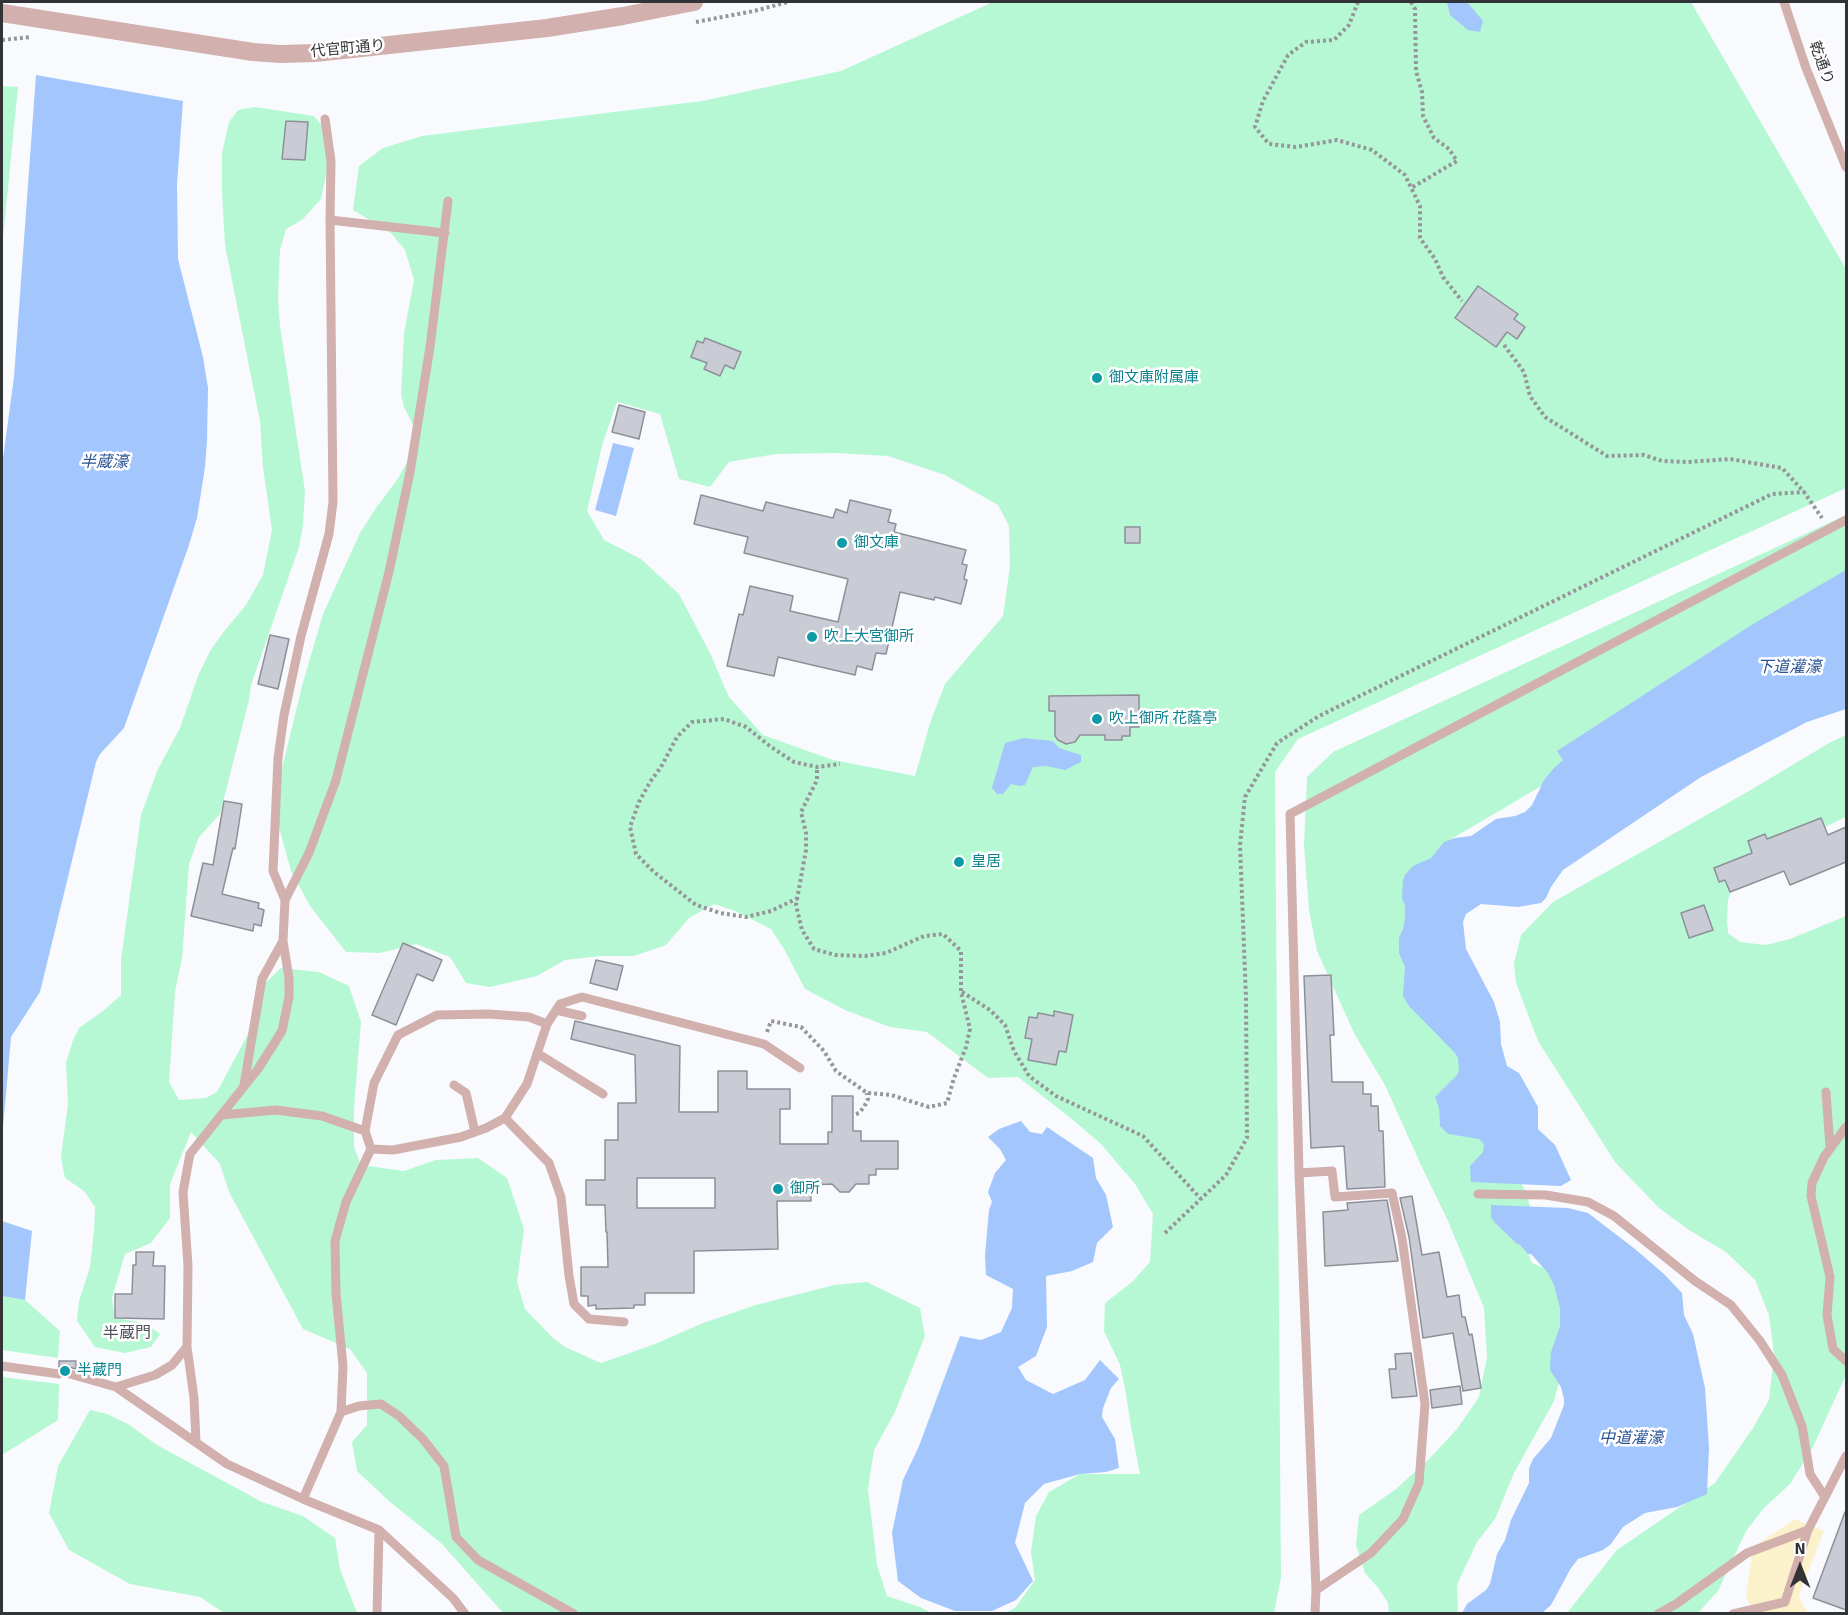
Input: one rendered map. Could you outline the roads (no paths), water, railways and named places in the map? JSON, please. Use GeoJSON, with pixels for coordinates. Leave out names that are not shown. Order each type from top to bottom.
{"type":"FeatureCollection","features":[{"type":"Feature","properties":{"kind":"street","name":"代官町通り"},"geometry":{"type":"LineString","coordinates":[[2,13],[254,52],[280,54],[315,53],[547,28],[694,2]]}},
{"type":"Feature","properties":{"kind":"lane","name":"乾通り"},"geometry":{"type":"LineString","coordinates":[[1784,2],[1806,68],[1846,167]]}},
{"type":"Feature","properties":{"kind":"lane"},"geometry":{"type":"LineString","coordinates":[[285,900],[273,871],[279,747],[301,636],[329,534],[333,502],[330,220],[332,161],[325,119]]}},
{"type":"Feature","properties":{"kind":"lane"},"geometry":{"type":"LineString","coordinates":[[196,1442],[194,1398],[187,1347],[188,1266],[183,1192],[190,1154],[258,1069],[282,1031],[289,997],[289,978],[283,941],[285,900],[309,853],[336,780],[381,604],[411,461],[430,348],[448,201]]}},
{"type":"Feature","properties":{"kind":"lane"},"geometry":{"type":"LineString","coordinates":[[330,220],[445,233]]}},
{"type":"Feature","properties":{"kind":"lane"},"geometry":{"type":"LineString","coordinates":[[1315,1614],[1316,1590],[1299,1173],[1290,814],[1846,520]]}},
{"type":"Feature","properties":{"kind":"lane"},"geometry":{"type":"LineString","coordinates":[[243,1088],[262,979],[283,941]]}},
{"type":"Feature","properties":{"kind":"lane"},"geometry":{"type":"LineString","coordinates":[[371,1149],[393,1150],[461,1137],[505,1118],[527,1084],[547,1024],[560,1004],[582,998],[764,1044],[800,1068]]}},
{"type":"Feature","properties":{"kind":"lane"},"geometry":{"type":"LineString","coordinates":[[556,1010],[582,1016]]}},
{"type":"Feature","properties":{"kind":"lane"},"geometry":{"type":"LineString","coordinates":[[303,1499],[341,1412],[343,1366],[334,1241],[346,1202],[371,1149],[365,1131],[374,1083],[398,1035],[436,1015],[489,1014],[529,1017],[547,1024]]}},
{"type":"Feature","properties":{"kind":"lane"},"geometry":{"type":"LineString","coordinates":[[537,1053],[603,1094]]}},
{"type":"Feature","properties":{"kind":"lane"},"geometry":{"type":"LineString","coordinates":[[454,1085],[466,1093],[475,1132]]}},
{"type":"Feature","properties":{"kind":"lane"},"geometry":{"type":"LineString","coordinates":[[1826,1092],[1830,1147]]}},
{"type":"Feature","properties":{"kind":"lane"},"geometry":{"type":"LineString","coordinates":[[221,1115],[276,1110],[322,1116],[365,1131]]}},
{"type":"Feature","properties":{"kind":"lane"},"geometry":{"type":"LineString","coordinates":[[505,1118],[549,1163],[561,1197],[574,1304],[589,1318],[624,1322]]}},
{"type":"Feature","properties":{"kind":"lane"},"geometry":{"type":"LineString","coordinates":[[1846,1127],[1830,1147],[1812,1184],[1810,1196],[1830,1277],[1827,1315],[1833,1349],[1846,1361]]}},
{"type":"Feature","properties":{"kind":"lane"},"geometry":{"type":"LineString","coordinates":[[1299,1173],[1332,1171],[1335,1197],[1392,1193],[1402,1238],[1425,1404],[1419,1483],[1403,1519],[1371,1553],[1316,1590]]}},
{"type":"Feature","properties":{"kind":"lane"},"geometry":{"type":"LineString","coordinates":[[1478,1194],[1546,1195],[1588,1202],[1614,1216],[1695,1281],[1731,1305],[1760,1341],[1782,1375],[1802,1426],[1810,1474],[1825,1497]]}},
{"type":"Feature","properties":{"kind":"lane"},"geometry":{"type":"LineString","coordinates":[[116,1387],[156,1375],[172,1365],[187,1347]]}},
{"type":"Feature","properties":{"kind":"lane"},"geometry":{"type":"LineString","coordinates":[[2,1366],[59,1374]]}},
{"type":"Feature","properties":{"kind":"lane"},"geometry":{"type":"LineString","coordinates":[[70,1374],[116,1387],[227,1464],[303,1499],[380,1530],[453,1598],[465,1614]]}},
{"type":"Feature","properties":{"kind":"lane"},"geometry":{"type":"LineString","coordinates":[[341,1412],[359,1406],[381,1404],[399,1416],[423,1438],[444,1466],[456,1537],[478,1560],[574,1614]]}},
{"type":"Feature","properties":{"kind":"lane"},"geometry":{"type":"LineString","coordinates":[[1733,1614],[1785,1602],[1808,1530],[1846,1456]]}},
{"type":"Feature","properties":{"kind":"lane"},"geometry":{"type":"LineString","coordinates":[[377,1614],[380,1530]]}},
{"type":"Feature","properties":{"kind":"lane"},"geometry":{"type":"LineString","coordinates":[[1658,1614],[1676,1604],[1747,1553],[1808,1530]]}},
{"type":"Feature","properties":{"kind":"water"},"geometry":{"type":"Polygon","coordinates":[[[1447,2],[1467,2],[1483,21],[1480,32],[1468,30],[1450,15],[1447,2]]]}},
{"type":"Feature","properties":{"kind":"water","name":"半蔵濠"},"geometry":{"type":"Polygon","coordinates":[[[36,75],[183,101],[177,184],[178,259],[203,357],[208,388],[207,441],[197,518],[188,548],[124,728],[100,754],[96,762],[40,992],[11,1037],[2,1139],[2,466],[14,377],[36,75]]]}},
{"type":"Feature","properties":{"kind":"water"},"geometry":{"type":"Polygon","coordinates":[[[613,443],[634,448],[616,516],[595,510],[613,443]]]}},
{"type":"Feature","properties":{"kind":"water","name":"下道灌濠"},"geometry":{"type":"Polygon","coordinates":[[[1846,570],[1846,709],[1807,722],[1701,777],[1563,870],[1541,903],[1518,907],[1481,904],[1466,914],[1463,922],[1466,949],[1494,1002],[1500,1022],[1501,1044],[1507,1066],[1519,1073],[1538,1107],[1538,1129],[1555,1145],[1571,1180],[1561,1186],[1471,1182],[1470,1166],[1483,1152],[1484,1144],[1479,1139],[1448,1134],[1440,1126],[1439,1108],[1435,1097],[1457,1075],[1458,1058],[1409,1006],[1403,996],[1405,967],[1399,953],[1399,938],[1405,919],[1405,905],[1402,898],[1405,875],[1413,866],[1431,858],[1444,842],[1471,836],[1496,819],[1525,812],[1532,805],[1544,780],[1563,760],[1557,751],[1753,624],[1846,570]]]}},
{"type":"Feature","properties":{"kind":"water"},"geometry":{"type":"Polygon","coordinates":[[[1024,738],[1053,741],[1059,748],[1081,755],[1081,762],[1065,770],[1046,766],[1033,767],[1025,785],[1011,784],[1003,794],[997,794],[992,788],[1005,743],[1024,738]]]}},
{"type":"Feature","properties":{"kind":"water"},"geometry":{"type":"Polygon","coordinates":[[[1021,1121],[1030,1132],[1042,1134],[1047,1127],[1093,1158],[1096,1178],[1106,1195],[1113,1227],[1097,1243],[1093,1262],[1072,1271],[1046,1276],[1047,1327],[1036,1356],[1018,1367],[1026,1380],[1053,1394],[1085,1380],[1100,1360],[1119,1379],[1111,1388],[1102,1417],[1115,1439],[1119,1468],[1106,1472],[1080,1474],[1044,1484],[1025,1503],[1015,1543],[1033,1581],[1016,1600],[992,1611],[955,1611],[921,1598],[898,1581],[892,1533],[903,1480],[919,1446],[960,1336],[981,1340],[1001,1332],[1012,1308],[1013,1289],[986,1275],[985,1255],[989,1210],[992,1202],[988,1192],[995,1173],[1006,1160],[1000,1149],[988,1137],[999,1129],[1021,1121]]]}},
{"type":"Feature","properties":{"kind":"water","name":"中道灌濠"},"geometry":{"type":"Polygon","coordinates":[[[1491,1205],[1568,1208],[1588,1213],[1635,1249],[1682,1293],[1684,1315],[1693,1334],[1705,1388],[1709,1448],[1707,1494],[1677,1507],[1645,1513],[1623,1527],[1611,1544],[1603,1550],[1578,1559],[1551,1605],[1542,1613],[1462,1613],[1467,1604],[1486,1590],[1490,1584],[1497,1554],[1529,1483],[1529,1468],[1533,1459],[1551,1438],[1564,1405],[1561,1387],[1550,1370],[1551,1352],[1560,1326],[1560,1308],[1554,1285],[1548,1273],[1531,1254],[1528,1254],[1494,1222],[1491,1217],[1491,1205]]]}},
{"type":"Feature","properties":{"kind":"water"},"geometry":{"type":"Polygon","coordinates":[[[2,1221],[32,1231],[25,1300],[2,1296],[2,1221]]]}},
{"type":"Feature","properties":{"kind":"place","name":"御文庫附属庫"},"geometry":{"type":"Point","coordinates":[1097,378]}},
{"type":"Feature","properties":{"kind":"place","name":"御文庫"},"geometry":{"type":"Point","coordinates":[842,543]}},
{"type":"Feature","properties":{"kind":"place","name":"吹上大宮御所"},"geometry":{"type":"Point","coordinates":[812,637]}},
{"type":"Feature","properties":{"kind":"place","name":"吹上御所 花蔭亭"},"geometry":{"type":"Point","coordinates":[1097,719]}},
{"type":"Feature","properties":{"kind":"place","name":"皇居"},"geometry":{"type":"Point","coordinates":[959,862]}},
{"type":"Feature","properties":{"kind":"place","name":"御所"},"geometry":{"type":"Point","coordinates":[778,1189]}},
{"type":"Feature","properties":{"kind":"place","name":"半蔵門"},"geometry":{"type":"Point","coordinates":[65,1371]}},
{"type":"Feature","properties":{"kind":"district","name":"半蔵門"},"geometry":{"type":"Point","coordinates":[127,1334]}}]}
